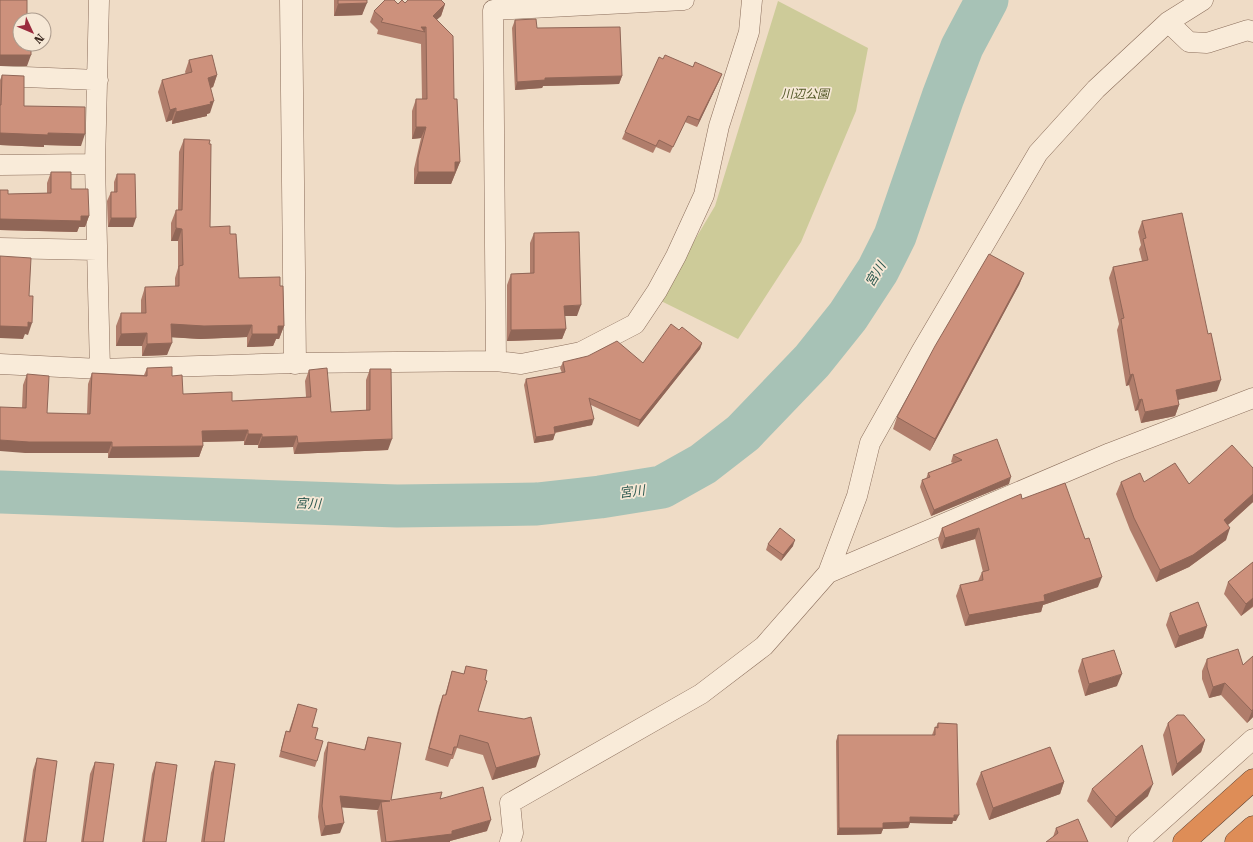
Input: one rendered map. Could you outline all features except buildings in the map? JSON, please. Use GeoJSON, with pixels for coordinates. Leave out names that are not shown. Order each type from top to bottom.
{"type":"FeatureCollection","features":[{"type":"Feature","properties":{"kind":"highway"},"geometry":{"type":"LineString","coordinates":[[1184,842],[1253,780]]}},
{"type":"Feature","properties":{"kind":"highway"},"geometry":{"type":"LineString","coordinates":[[1236,842],[1253,827]]}},
{"type":"Feature","properties":{"kind":"street"},"geometry":{"type":"LineString","coordinates":[[99,0],[95,164],[100,369]]}},
{"type":"Feature","properties":{"kind":"street"},"geometry":{"type":"LineString","coordinates":[[291,0],[295,363]]}},
{"type":"Feature","properties":{"kind":"street"},"geometry":{"type":"LineString","coordinates":[[496,361],[493,10],[684,0]]}},
{"type":"Feature","properties":{"kind":"street"},"geometry":{"type":"LineString","coordinates":[[0,364],[100,369],[295,363],[496,361],[521,364],[581,352],[635,324],[676,256],[704,195],[719,126],[749,32],[752,0]]}},
{"type":"Feature","properties":{"kind":"street"},"geometry":{"type":"LineString","coordinates":[[510,842],[513,833],[510,804],[701,694],[764,646],[828,573],[857,496],[870,443],[921,352],[1038,153],[1096,88],[1168,22],[1203,0]]}},
{"type":"Feature","properties":{"kind":"street"},"geometry":{"type":"LineString","coordinates":[[1168,22],[1189,42],[1206,42],[1248,30],[1253,32]]}},
{"type":"Feature","properties":{"kind":"street"},"geometry":{"type":"LineString","coordinates":[[0,76],[98,80]]}},
{"type":"Feature","properties":{"kind":"street"},"geometry":{"type":"LineString","coordinates":[[0,164],[95,164]]}},
{"type":"Feature","properties":{"kind":"street"},"geometry":{"type":"LineString","coordinates":[[0,248],[97,250]]}},
{"type":"Feature","properties":{"kind":"street"},"geometry":{"type":"LineString","coordinates":[[828,573],[1110,453],[1253,398]]}},
{"type":"Feature","properties":{"kind":"street"},"geometry":{"type":"LineString","coordinates":[[1138,842],[1253,739]]}},
{"type":"Feature","properties":{"kind":"green space","name":"川辺公園"},"geometry":{"type":"Polygon","coordinates":[[[778,1],[868,48],[856,111],[801,242],[738,339],[659,300],[715,206],[778,1]]]}},
{"type":"Feature","properties":{"kind":"waterway","name":"宮川"},"geometry":{"type":"LineString","coordinates":[[0,492],[397,506],[537,504],[600,497],[662,487],[703,464],[743,433],[812,361],[848,316],[878,270],[895,236],[943,97],[962,47],[987,0]]}}]}
